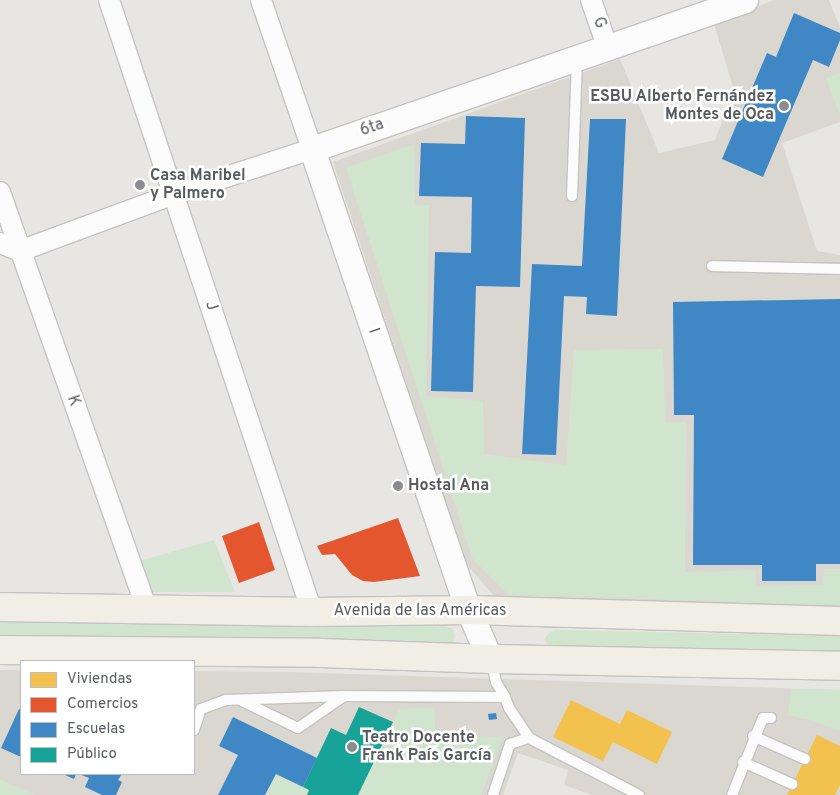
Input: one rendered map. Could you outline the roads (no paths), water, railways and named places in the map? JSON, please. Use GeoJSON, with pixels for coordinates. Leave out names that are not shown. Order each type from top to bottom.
{"type":"FeatureCollection","features":[{"type":"Feature","properties":{"kind":"main road","name":"Avenida de las Américas"},"geometry":{"type":"LineString","coordinates":[[0,607],[312,612],[470,610],[840,621]]}},
{"type":"Feature","properties":{"kind":"main road"},"geometry":{"type":"LineString","coordinates":[[0,650],[320,653],[490,659],[840,666]]}},
{"type":"Feature","properties":{"kind":"street","name":"J"},"geometry":{"type":"LineString","coordinates":[[109,0],[312,612]]}},
{"type":"Feature","properties":{"kind":"street","name":"I"},"geometry":{"type":"LineString","coordinates":[[261,0],[470,610],[490,659]]}},
{"type":"Feature","properties":{"kind":"street","name":"G"},"geometry":{"type":"LineString","coordinates":[[591,0],[607,46]]}},
{"type":"Feature","properties":{"kind":"street","name":"6ta"},"geometry":{"type":"LineString","coordinates":[[20,251],[174,194],[312,149],[577,56],[745,0]]}},
{"type":"Feature","properties":{"kind":"street","name":"K"},"geometry":{"type":"LineString","coordinates":[[0,192],[147,609]]}},
{"type":"Feature","properties":{"kind":"street"},"geometry":{"type":"LineString","coordinates":[[0,243],[20,251]]}},
{"type":"Feature","properties":{"kind":"lane"},"geometry":{"type":"LineString","coordinates":[[572,196],[577,56]]}},
{"type":"Feature","properties":{"kind":"lane"},"geometry":{"type":"LineString","coordinates":[[712,266],[840,269]]}},
{"type":"Feature","properties":{"kind":"lane"},"geometry":{"type":"LineString","coordinates":[[490,659],[496,682],[509,708],[529,738],[639,795]]}},
{"type":"Feature","properties":{"kind":"lane"},"geometry":{"type":"LineString","coordinates":[[195,727],[201,709],[226,700],[344,696],[505,697]]}},
{"type":"Feature","properties":{"kind":"lane"},"geometry":{"type":"LineString","coordinates":[[239,700],[298,728],[344,696]]}},
{"type":"Feature","properties":{"kind":"lane"},"geometry":{"type":"LineString","coordinates":[[734,794],[753,736],[763,718],[772,718]]}},
{"type":"Feature","properties":{"kind":"lane"},"geometry":{"type":"LineString","coordinates":[[753,736],[805,759]]}},
{"type":"Feature","properties":{"kind":"lane"},"geometry":{"type":"LineString","coordinates":[[493,795],[510,744],[529,738]]}},
{"type":"Feature","properties":{"kind":"lane"},"geometry":{"type":"LineString","coordinates":[[743,762],[792,784]]}},
{"type":"Feature","properties":{"kind":"place","name":"ESBU Alberto Fernández Montes de Oca"},"geometry":{"type":"Point","coordinates":[784,106]}},
{"type":"Feature","properties":{"kind":"place","name":"Casa Maribel y Palmero"},"geometry":{"type":"Point","coordinates":[140,185]}},
{"type":"Feature","properties":{"kind":"place","name":"Hostal Ana"},"geometry":{"type":"Point","coordinates":[398,486]}},
{"type":"Feature","properties":{"kind":"place","name":"Teatro Docente Frank País García"},"geometry":{"type":"Point","coordinates":[352,747]}}]}
